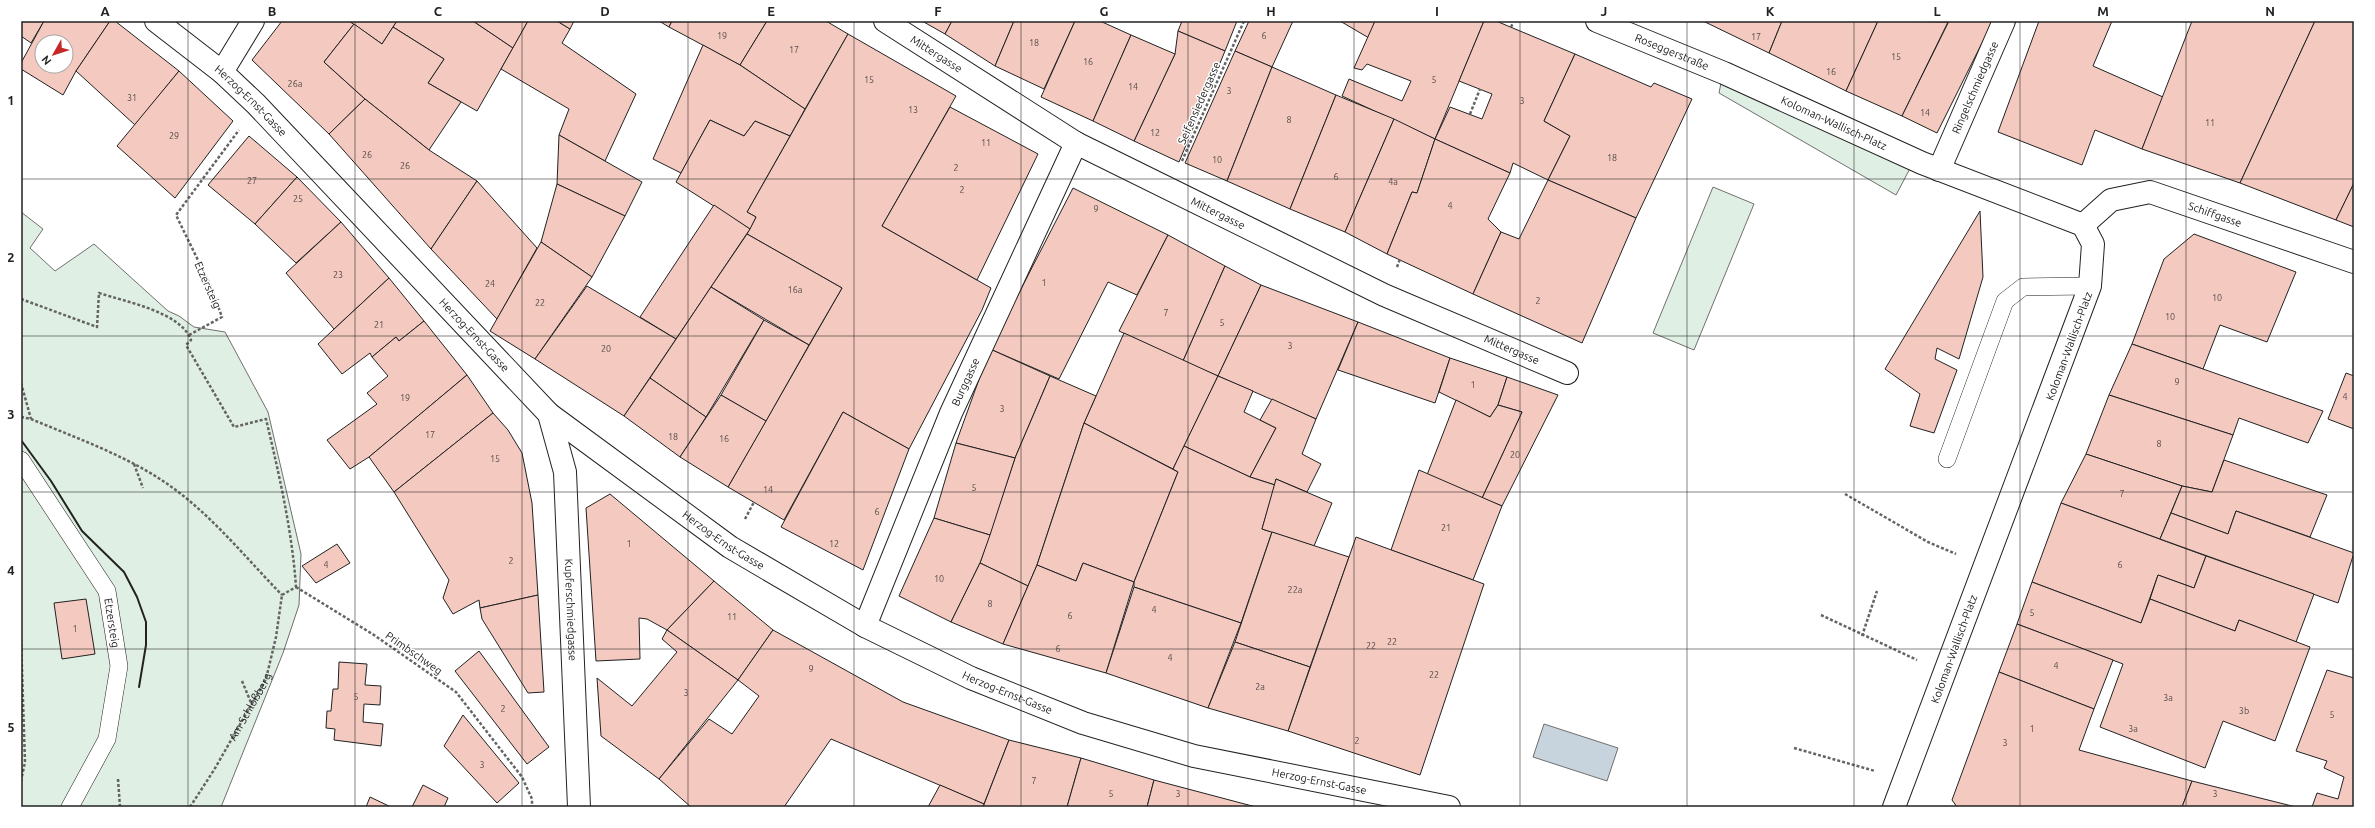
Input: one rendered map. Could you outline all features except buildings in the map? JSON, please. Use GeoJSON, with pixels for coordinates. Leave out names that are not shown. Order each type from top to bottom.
{"type":"FeatureCollection","features":[{"type":"Feature","properties":{"kind":"street","name":"Herzog-Ernst-Gasse"},"geometry":{"type":"LineString","coordinates":[[156,21],[222,72],[256,104],[549,414],[730,547],[865,626],[971,678],[1083,723],[1194,756],[1445,807]]}},
{"type":"Feature","properties":{"kind":"street"},"geometry":{"type":"LineString","coordinates":[[222,72],[253,21]]}},
{"type":"Feature","properties":{"kind":"street","name":"Mittergasse"},"geometry":{"type":"LineString","coordinates":[[885,21],[1076,143],[1174,193],[1384,295],[1567,373]]}},
{"type":"Feature","properties":{"kind":"street","name":"Roseggerstraße"},"geometry":{"type":"LineString","coordinates":[[1598,21],[1724,73]]}},
{"type":"Feature","properties":{"kind":"street","name":"Ringelschmiedgasse"},"geometry":{"type":"LineString","coordinates":[[1942,161],[2004,21]]}},
{"type":"Feature","properties":{"kind":"street","name":"Koloman-Wallisch-Platz"},"geometry":{"type":"LineString","coordinates":[[1724,73],[1942,161],[2083,225],[2093,244],[2090,286],[2041,423],[1984,566],[1894,807]]}},
{"type":"Feature","properties":{"kind":"street","name":"Burggasse"},"geometry":{"type":"LineString","coordinates":[[865,626],[951,413],[1076,143]]}},
{"type":"Feature","properties":{"kind":"street","name":"Schiffgasse"},"geometry":{"type":"LineString","coordinates":[[2083,225],[2110,200],[2150,192],[2354,262]]}},
{"type":"Feature","properties":{"kind":"street","name":"Kupferschmiedgasse"},"geometry":{"type":"LineString","coordinates":[[549,414],[565,472],[579,807]]}},
{"type":"Feature","properties":{"kind":"lane"},"geometry":{"type":"LineString","coordinates":[[1947,459],[2005,301],[2023,287],[2090,286]]}},
{"type":"Feature","properties":{"kind":"lane","name":"Etzersteig"},"geometry":{"type":"LineString","coordinates":[[21,460],[107,591],[119,666],[107,739],[70,807]]}},
{"type":"Feature","properties":{"kind":"path","name":"Seifensiedergasse"},"geometry":{"type":"LineString","coordinates":[[1174,193],[1182,162],[1244,21]]}},
{"type":"Feature","properties":{"kind":"path"},"geometry":{"type":"LineString","coordinates":[[1511,27],[1513,23]]}},
{"type":"Feature","properties":{"kind":"path"},"geometry":{"type":"LineString","coordinates":[[1470,114],[1480,89]]}},
{"type":"Feature","properties":{"kind":"path","name":"Etzersteig"},"geometry":{"type":"LineString","coordinates":[[189,335],[222,317],[211,287],[176,215],[241,126]]}},
{"type":"Feature","properties":{"kind":"path"},"geometry":{"type":"LineString","coordinates":[[21,299],[97,327],[99,293],[167,316],[185,329],[191,340],[186,345],[234,427],[266,418],[292,546],[296,587],[282,595],[210,520],[167,484],[134,463],[31,419],[21,417]]}},
{"type":"Feature","properties":{"kind":"path"},"geometry":{"type":"LineString","coordinates":[[21,383],[31,419]]}},
{"type":"Feature","properties":{"kind":"path"},"geometry":{"type":"LineString","coordinates":[[134,463],[143,488]]}},
{"type":"Feature","properties":{"kind":"path"},"geometry":{"type":"LineString","coordinates":[[1845,494],[1928,542],[1984,566]]}},
{"type":"Feature","properties":{"kind":"path","name":"Primbschweg"},"geometry":{"type":"LineString","coordinates":[[296,587],[374,635],[456,692],[522,777],[532,799],[532,807]]}},
{"type":"Feature","properties":{"kind":"path"},"geometry":{"type":"LineString","coordinates":[[1862,636],[1876,591]]}},
{"type":"Feature","properties":{"kind":"path","name":"Am Schloßberg"},"geometry":{"type":"LineString","coordinates":[[190,807],[214,770],[266,679],[276,637],[282,595]]}},
{"type":"Feature","properties":{"kind":"path"},"geometry":{"type":"LineString","coordinates":[[1821,615],[1862,636],[1945,672]]}},
{"type":"Feature","properties":{"kind":"path"},"geometry":{"type":"LineString","coordinates":[[21,639],[25,762],[21,781]]}},
{"type":"Feature","properties":{"kind":"path"},"geometry":{"type":"LineString","coordinates":[[242,680],[252,705]]}},
{"type":"Feature","properties":{"kind":"path"},"geometry":{"type":"LineString","coordinates":[[1794,748],[1905,779]]}},
{"type":"Feature","properties":{"kind":"green space"},"geometry":{"type":"Polygon","coordinates":[[[1723,73],[1915,159],[1896,195],[1719,93],[1723,73]]]}},
{"type":"Feature","properties":{"kind":"green space"},"geometry":{"type":"Polygon","coordinates":[[[1713,187],[1754,204],[1694,350],[1653,333],[1713,187]]]}},
{"type":"Feature","properties":{"kind":"green space"},"geometry":{"type":"Polygon","coordinates":[[[21,212],[43,229],[30,248],[55,271],[94,244],[168,311],[179,316],[194,327],[225,332],[268,412],[301,554],[299,605],[283,653],[221,807],[21,807],[21,212]]]}},
{"type":"Feature","properties":{"kind":"shaded area"},"geometry":{"type":"Polygon","coordinates":[[[1544,724],[1618,748],[1607,781],[1533,757],[1544,724]]]}},
{"type":"Feature","properties":{"kind":"wall"},"geometry":{"type":"LineString","coordinates":[[21,440],[51,481],[82,531],[124,572],[137,597],[146,622],[146,645],[139,687]]}}]}
